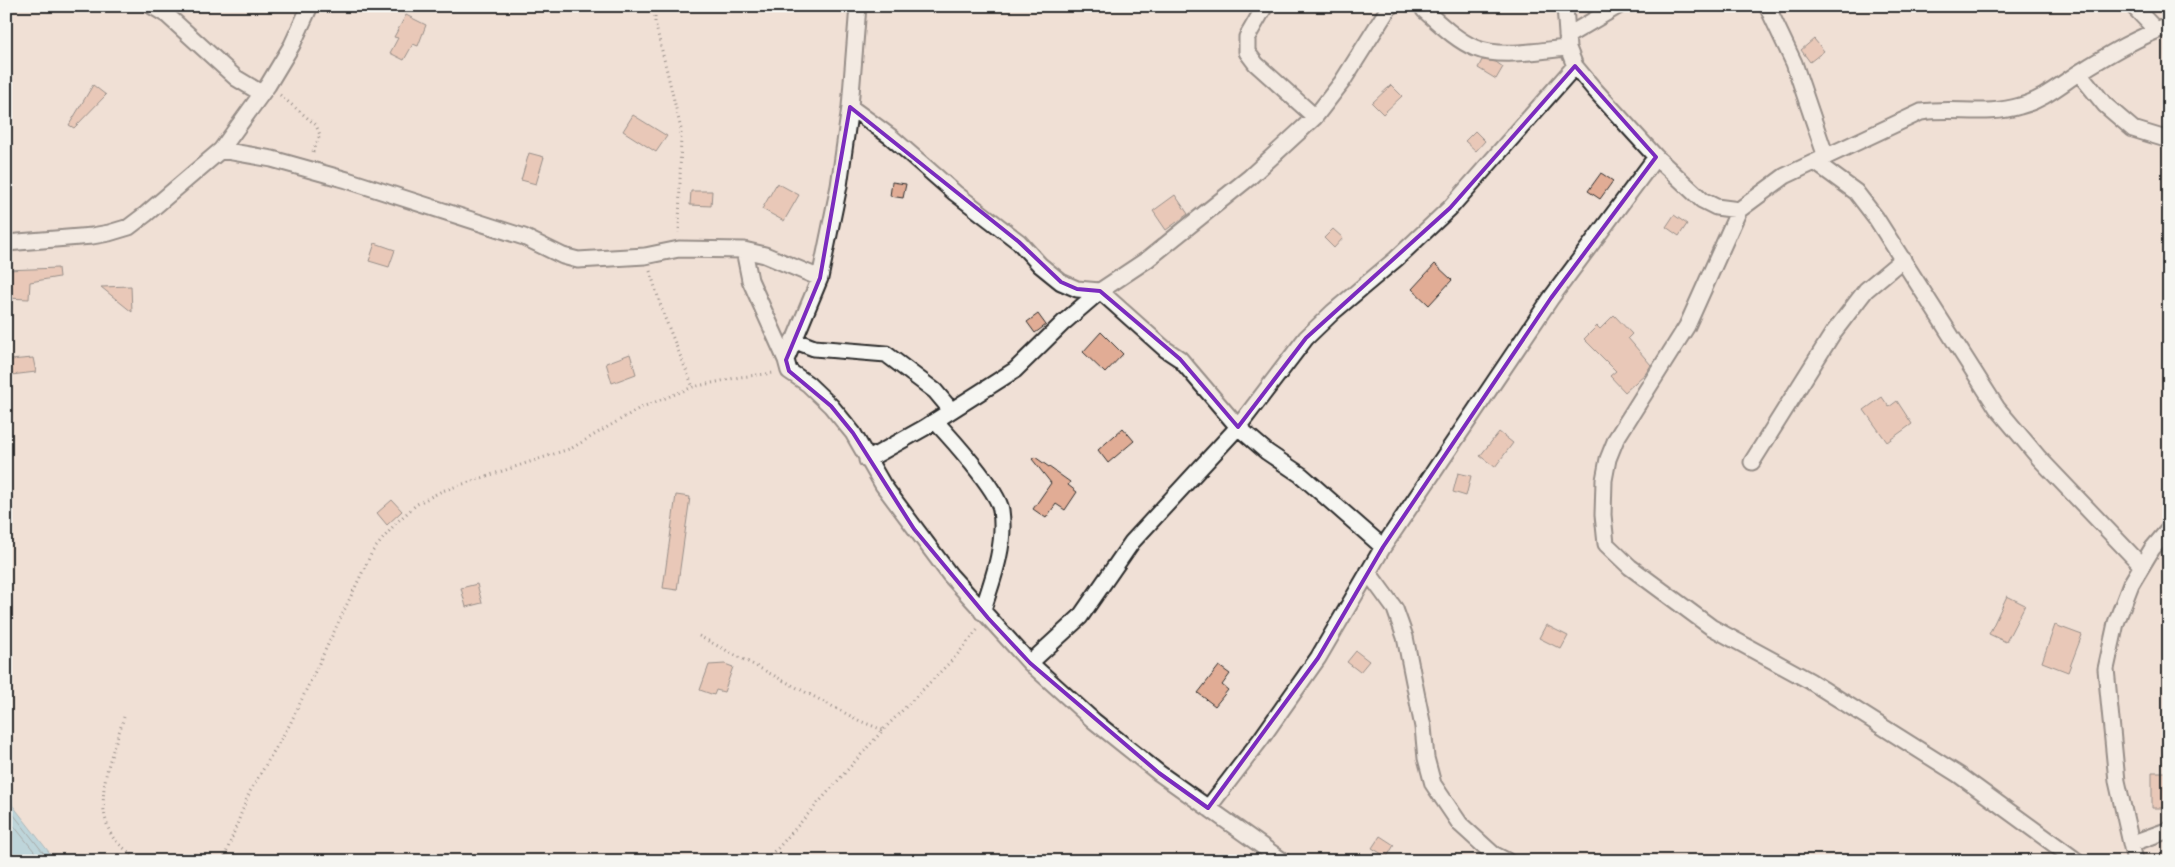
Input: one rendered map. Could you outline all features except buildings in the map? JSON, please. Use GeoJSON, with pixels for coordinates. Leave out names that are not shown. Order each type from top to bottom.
{"type":"FeatureCollection","features":[{"type":"Feature","properties":{"kind":"street"},"geometry":{"type":"LineString","coordinates":[[152,6],[173,21],[236,78],[264,89]]}},
{"type":"Feature","properties":{"kind":"street"},"geometry":{"type":"LineString","coordinates":[[6,243],[92,236],[129,226],[176,190],[221,150],[292,45],[310,6]]}},
{"type":"Feature","properties":{"kind":"street"},"geometry":{"type":"LineString","coordinates":[[788,365],[793,340],[820,278],[839,186],[850,107],[858,6]]}},
{"type":"Feature","properties":{"kind":"street"},"geometry":{"type":"LineString","coordinates":[[1265,6],[1247,37],[1247,52],[1256,64],[1315,117]]}},
{"type":"Feature","properties":{"kind":"street"},"geometry":{"type":"LineString","coordinates":[[867,460],[935,421],[1015,370],[1100,291],[1148,259],[1250,177],[1315,117],[1342,82],[1390,6]]}},
{"type":"Feature","properties":{"kind":"street"},"geometry":{"type":"LineString","coordinates":[[1423,6],[1424,10],[1448,30],[1472,47],[1487,52],[1504,52],[1567,42],[1618,6]]}},
{"type":"Feature","properties":{"kind":"street"},"geometry":{"type":"LineString","coordinates":[[1565,6],[1567,42],[1575,66],[1656,158],[1702,200],[1716,207],[1739,210]]}},
{"type":"Feature","properties":{"kind":"street"},"geometry":{"type":"LineString","coordinates":[[1766,6],[1794,63],[1820,160],[1856,192],[1903,259],[1997,408],[2039,458],[2142,566]]}},
{"type":"Feature","properties":{"kind":"street"},"geometry":{"type":"LineString","coordinates":[[2077,861],[1959,775],[1810,681],[1711,627],[1630,567],[1606,544],[1603,515],[1604,480],[1608,459],[1616,439],[1687,326],[1739,210],[1785,176],[1920,112],[1935,110],[1996,110],[2019,107],[2038,100],[2121,48],[2163,28],[2133,6]]}},
{"type":"Feature","properties":{"kind":"street"},"geometry":{"type":"LineString","coordinates":[[1030,663],[1080,616],[1132,542],[1238,427],[1306,338],[1333,312],[1396,260],[1450,208],[1575,66]]}},
{"type":"Feature","properties":{"kind":"street"},"geometry":{"type":"LineString","coordinates":[[2079,73],[2105,105],[2133,129],[2169,140]]}},
{"type":"Feature","properties":{"kind":"street"},"geometry":{"type":"LineString","coordinates":[[850,107],[891,138],[955,193],[1019,242],[1040,265],[1062,282],[1077,289],[1100,291],[1165,349],[1180,359],[1238,427],[1267,452],[1301,475],[1383,546]]}},
{"type":"Feature","properties":{"kind":"street"},"geometry":{"type":"LineString","coordinates":[[221,150],[272,159],[306,169],[524,237],[563,256],[578,260],[645,256],[679,249],[744,250],[765,255],[820,278]]}},
{"type":"Feature","properties":{"kind":"street"},"geometry":{"type":"LineString","coordinates":[[1208,808],[1261,739],[1318,658],[1383,546],[1551,298],[1656,158]]}},
{"type":"Feature","properties":{"kind":"street"},"geometry":{"type":"LineString","coordinates":[[744,250],[750,280],[788,365],[831,406],[853,433],[867,460],[914,529],[985,615],[1030,663],[1094,721],[1159,773],[1283,861]]}},
{"type":"Feature","properties":{"kind":"street"},"geometry":{"type":"LineString","coordinates":[[1752,462],[1833,333],[1866,290],[1903,259]]}},
{"type":"Feature","properties":{"kind":"street"},"geometry":{"type":"LineString","coordinates":[[793,340],[814,348],[886,354],[935,391],[951,410]]}},
{"type":"Feature","properties":{"kind":"street"},"geometry":{"type":"LineString","coordinates":[[935,421],[982,476],[1001,508],[1002,537],[985,615]]}},
{"type":"Feature","properties":{"kind":"street"},"geometry":{"type":"LineString","coordinates":[[2135,861],[2133,843],[2117,781],[2106,669],[2116,623],[2131,584],[2169,529]]}},
{"type":"Feature","properties":{"kind":"street"},"geometry":{"type":"LineString","coordinates":[[1368,572],[1395,609],[1405,637],[1424,727],[1426,758],[1433,784],[1460,824],[1487,857],[1507,861]]}},
{"type":"Feature","properties":{"kind":"street"},"geometry":{"type":"LineString","coordinates":[[2133,843],[2169,830]]}},
{"type":"Feature","properties":{"kind":"path"},"geometry":{"type":"LineString","coordinates":[[655,6],[655,22],[682,129],[679,249]]}},
{"type":"Feature","properties":{"kind":"path"},"geometry":{"type":"LineString","coordinates":[[264,89],[316,125],[320,135],[306,169]]}},
{"type":"Feature","properties":{"kind":"path"},"geometry":{"type":"LineString","coordinates":[[645,256],[664,316],[693,388]]}},
{"type":"Feature","properties":{"kind":"path"},"geometry":{"type":"LineString","coordinates":[[223,861],[249,793],[290,724],[372,552],[396,523],[417,504],[442,491],[572,448],[640,408],[693,388],[788,365]]}},
{"type":"Feature","properties":{"kind":"path"},"geometry":{"type":"LineString","coordinates":[[762,861],[778,848],[883,730],[957,655],[985,615]]}},
{"type":"Feature","properties":{"kind":"path"},"geometry":{"type":"LineString","coordinates":[[699,636],[860,721],[883,730]]}},
{"type":"Feature","properties":{"kind":"path"},"geometry":{"type":"LineString","coordinates":[[124,717],[104,781],[104,806],[111,836],[140,861]]}},
{"type":"Feature","properties":{"kind":"highlighted area"},"geometry":{"type":"Polygon","coordinates":[[[1575,66],[1656,157],[1551,298],[1383,547],[1318,658],[1208,808],[1159,773],[1030,663],[988,618],[914,529],[853,433],[831,406],[789,371],[786,360],[820,278],[850,107],[1019,242],[1061,282],[1077,289],[1100,291],[1180,359],[1238,427],[1306,338],[1450,208],[1575,66]]]}},
{"type":"Feature","properties":{"kind":"water"},"geometry":{"type":"Polygon","coordinates":[[[6,797],[56,861],[6,861],[6,797]]]}}]}
